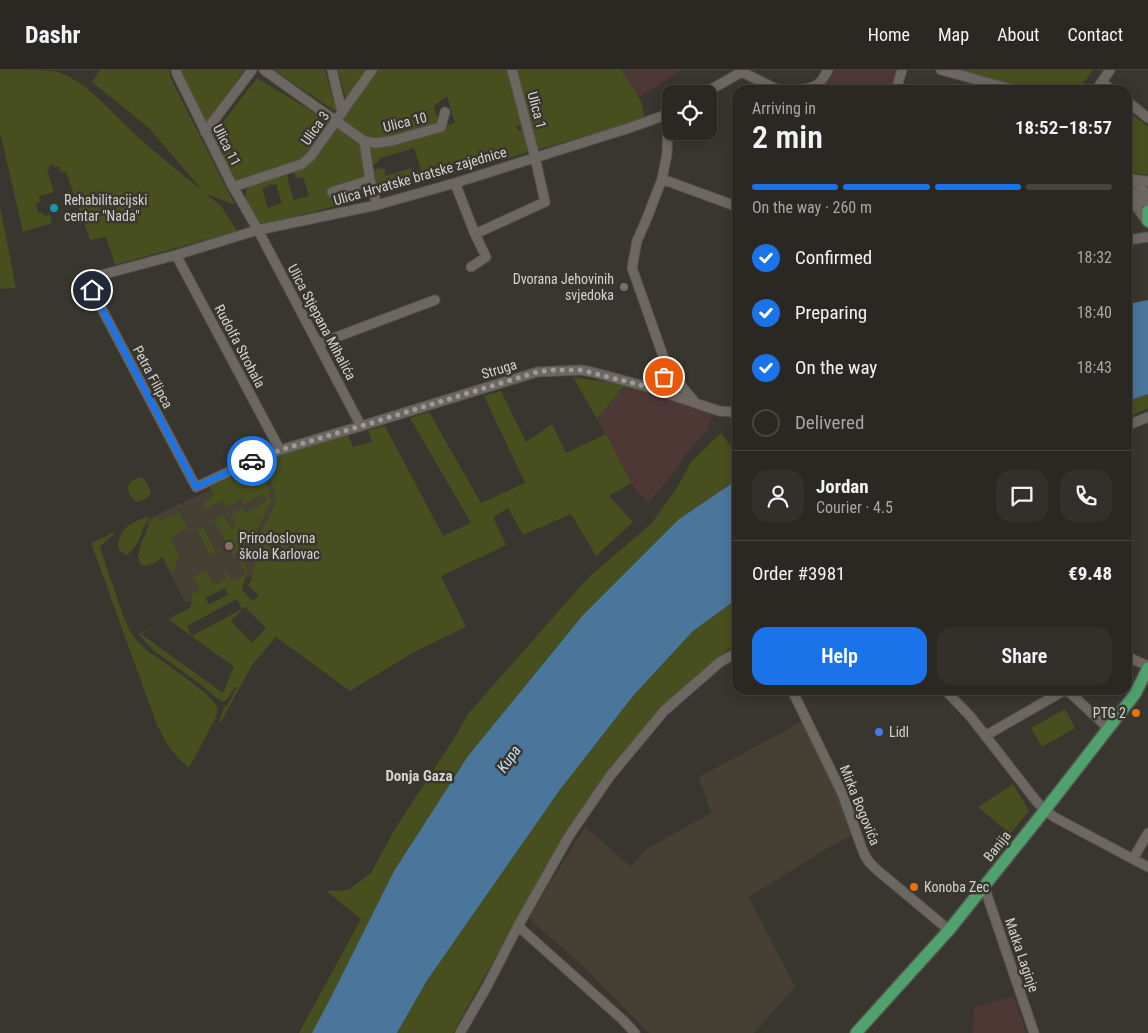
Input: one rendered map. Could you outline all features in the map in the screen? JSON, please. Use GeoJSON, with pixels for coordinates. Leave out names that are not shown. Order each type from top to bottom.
{"type":"FeatureCollection","features":[{"type":"Feature","properties":{"kind":"main road"},"geometry":{"type":"LineString","coordinates":[[1148,211],[1148,222]]}},
{"type":"Feature","properties":{"kind":"main road","name":"Banija"},"geometry":{"type":"LineString","coordinates":[[856,1033],[949,930],[1045,810],[1135,694],[1148,667]]}},
{"type":"Feature","properties":{"kind":"street","name":"Ulica 11"},"geometry":{"type":"LineString","coordinates":[[176,70],[233,187],[258,230]]}},
{"type":"Feature","properties":{"kind":"street"},"geometry":{"type":"LineString","coordinates":[[205,132],[252,70]]}},
{"type":"Feature","properties":{"kind":"street"},"geometry":{"type":"LineString","coordinates":[[264,70],[364,141],[370,180],[377,205]]}},
{"type":"Feature","properties":{"kind":"street"},"geometry":{"type":"LineString","coordinates":[[332,70],[342,112]]}},
{"type":"Feature","properties":{"kind":"street","name":"Ulica 3"},"geometry":{"type":"LineString","coordinates":[[233,187],[302,164],[311,156],[372,70]]}},
{"type":"Feature","properties":{"kind":"street","name":"Ulica 1"},"geometry":{"type":"LineString","coordinates":[[475,234],[545,202],[536,158],[512,70]]}},
{"type":"Feature","properties":{"kind":"street"},"geometry":{"type":"LineString","coordinates":[[817,85],[822,81],[828,70]]}},
{"type":"Feature","properties":{"kind":"street"},"geometry":{"type":"LineString","coordinates":[[898,85],[902,70]]}},
{"type":"Feature","properties":{"kind":"street"},"geometry":{"type":"LineString","coordinates":[[941,70],[996,85]]}},
{"type":"Feature","properties":{"kind":"street"},"geometry":{"type":"LineString","coordinates":[[1100,85],[1110,70]]}},
{"type":"Feature","properties":{"kind":"street"},"geometry":{"type":"LineString","coordinates":[[717,86],[744,71],[769,85]]}},
{"type":"Feature","properties":{"kind":"street"},"geometry":{"type":"LineString","coordinates":[[1102,82],[1106,85]]}},
{"type":"Feature","properties":{"kind":"street"},"geometry":{"type":"LineString","coordinates":[[1132,105],[1148,118]]}},
{"type":"Feature","properties":{"kind":"street","name":"Ulica 10"},"geometry":{"type":"LineString","coordinates":[[364,141],[376,143],[391,141],[441,127],[445,112]]}},
{"type":"Feature","properties":{"kind":"street","name":"Ulica Hrvatske bratske zajednice"},"geometry":{"type":"LineString","coordinates":[[86,279],[176,255],[258,230],[377,205],[536,158],[662,117]]}},
{"type":"Feature","properties":{"kind":"street"},"geometry":{"type":"LineString","coordinates":[[668,140],[662,178],[637,241],[632,268],[668,370],[694,401]]}},
{"type":"Feature","properties":{"kind":"street"},"geometry":{"type":"LineString","coordinates":[[662,178],[732,205]]}},
{"type":"Feature","properties":{"kind":"street"},"geometry":{"type":"LineString","coordinates":[[1132,178],[1148,180]]}},
{"type":"Feature","properties":{"kind":"street"},"geometry":{"type":"LineString","coordinates":[[1132,179],[1148,197]]}},
{"type":"Feature","properties":{"kind":"street"},"geometry":{"type":"LineString","coordinates":[[332,192],[370,180]]}},
{"type":"Feature","properties":{"kind":"street"},"geometry":{"type":"LineString","coordinates":[[455,183],[486,257],[471,267]]}},
{"type":"Feature","properties":{"kind":"street"},"geometry":{"type":"LineString","coordinates":[[1132,193],[1148,204]]}},
{"type":"Feature","properties":{"kind":"street"},"geometry":{"type":"LineString","coordinates":[[1132,200],[1148,222]]}},
{"type":"Feature","properties":{"kind":"street","name":"Ulica Stjepana Mihalića"},"geometry":{"type":"LineString","coordinates":[[258,230],[361,426]]}},
{"type":"Feature","properties":{"kind":"street"},"geometry":{"type":"LineString","coordinates":[[1132,239],[1148,237]]}},
{"type":"Feature","properties":{"kind":"street","name":"Rudolfa Strohala"},"geometry":{"type":"LineString","coordinates":[[176,255],[280,450]]}},
{"type":"Feature","properties":{"kind":"street","name":"Petra Filipca"},"geometry":{"type":"LineString","coordinates":[[86,279],[196,487]]}},
{"type":"Feature","properties":{"kind":"street"},"geometry":{"type":"LineString","coordinates":[[318,344],[435,300]]}},
{"type":"Feature","properties":{"kind":"street","name":"Struga"},"geometry":{"type":"LineString","coordinates":[[196,487],[280,450],[537,372],[581,370],[648,387],[719,411],[732,412]]}},
{"type":"Feature","properties":{"kind":"street"},"geometry":{"type":"LineString","coordinates":[[648,387],[657,383],[668,370]]}},
{"type":"Feature","properties":{"kind":"street"},"geometry":{"type":"LineString","coordinates":[[1132,423],[1148,417]]}},
{"type":"Feature","properties":{"kind":"street"},"geometry":{"type":"LineString","coordinates":[[460,1033],[568,836],[610,776],[664,711],[720,662],[732,655]]}},
{"type":"Feature","properties":{"kind":"street"},"geometry":{"type":"LineString","coordinates":[[1132,658],[1148,667]]}},
{"type":"Feature","properties":{"kind":"street","name":"Mirka Bogovića"},"geometry":{"type":"LineString","coordinates":[[794,695],[842,793],[864,854],[869,862],[949,930]]}},
{"type":"Feature","properties":{"kind":"street"},"geometry":{"type":"LineString","coordinates":[[950,695],[970,716],[984,736],[1045,810],[1054,817],[1148,867]]}},
{"type":"Feature","properties":{"kind":"street"},"geometry":{"type":"LineString","coordinates":[[984,736],[1057,695]]}},
{"type":"Feature","properties":{"kind":"street"},"geometry":{"type":"LineString","coordinates":[[1072,695],[1109,729]]}},
{"type":"Feature","properties":{"kind":"street"},"geometry":{"type":"LineString","coordinates":[[1134,859],[1148,833]]}},
{"type":"Feature","properties":{"kind":"street","name":"Matka Laginje"},"geometry":{"type":"LineString","coordinates":[[984,886],[1034,1033]]}},
{"type":"Feature","properties":{"kind":"street"},"geometry":{"type":"LineString","coordinates":[[518,926],[635,1033]]}},
{"type":"Feature","properties":{"kind":"shaded area"},"geometry":{"type":"Polygon","coordinates":[[[621,70],[679,70],[639,97],[621,70]]]}},
{"type":"Feature","properties":{"kind":"shaded area"},"geometry":{"type":"Polygon","coordinates":[[[829,70],[897,70],[893,85],[822,85],[829,70]]]}},
{"type":"Feature","properties":{"kind":"shaded area"},"geometry":{"type":"Polygon","coordinates":[[[625,385],[713,415],[706,432],[648,503],[631,483],[597,419],[625,385]]]}},
{"type":"Feature","properties":{"kind":"shaded area","name":"Prirodoslovna škola Karlovac"},"geometry":{"type":"Polygon","coordinates":[[[277,459],[353,514],[248,577],[186,603],[169,572],[145,520],[277,459]]]}},
{"type":"Feature","properties":{"kind":"shaded area"},"geometry":{"type":"Polygon","coordinates":[[[803,721],[837,794],[852,835],[749,897],[795,987],[754,1033],[649,1033],[582,965],[528,918],[585,827],[631,867],[645,850],[711,813],[699,777],[803,721]]]}},
{"type":"Feature","properties":{"kind":"shaded area"},"geometry":{"type":"Polygon","coordinates":[[[1014,996],[1026,1033],[971,1033],[973,1032],[974,1007],[1014,996]]]}},
{"type":"Feature","properties":{"kind":"green space"},"geometry":{"type":"Polygon","coordinates":[[[0,70],[52,71],[70,77],[101,100],[138,137],[203,191],[148,127],[92,82],[100,70],[169,70],[171,79],[235,205],[205,193],[221,206],[237,231],[115,265],[106,237],[90,240],[66,172],[61,172],[59,166],[54,167],[53,165],[49,166],[50,168],[47,170],[54,192],[39,196],[40,202],[36,203],[38,213],[43,213],[44,216],[50,215],[52,223],[23,232],[0,132],[0,70]]]}},
{"type":"Feature","properties":{"kind":"green space"},"geometry":{"type":"Polygon","coordinates":[[[181,70],[244,70],[207,122],[181,70]]]}},
{"type":"Feature","properties":{"kind":"green space"},"geometry":{"type":"Polygon","coordinates":[[[273,70],[325,70],[337,112],[273,70]]]}},
{"type":"Feature","properties":{"kind":"green space"},"geometry":{"type":"Polygon","coordinates":[[[338,70],[370,70],[347,102],[338,70]]]}},
{"type":"Feature","properties":{"kind":"green space"},"geometry":{"type":"Polygon","coordinates":[[[375,70],[509,70],[522,125],[516,125],[518,131],[524,130],[528,142],[526,153],[425,182],[423,177],[380,188],[373,178],[373,173],[377,168],[384,169],[386,176],[411,168],[415,172],[421,170],[414,148],[380,158],[374,164],[371,163],[367,147],[390,143],[455,123],[447,96],[434,106],[439,124],[392,139],[369,141],[341,121],[375,70]]]}},
{"type":"Feature","properties":{"kind":"green space"},"geometry":{"type":"Polygon","coordinates":[[[517,70],[621,70],[641,101],[644,115],[642,120],[540,149],[537,147],[517,78],[517,70]]]}},
{"type":"Feature","properties":{"kind":"green space"},"geometry":{"type":"Polygon","coordinates":[[[956,70],[1093,70],[1082,85],[1009,85],[956,70]]]}},
{"type":"Feature","properties":{"kind":"green space"},"geometry":{"type":"Polygon","coordinates":[[[257,78],[330,122],[302,160],[237,182],[212,136],[257,78]]]}},
{"type":"Feature","properties":{"kind":"green space"},"geometry":{"type":"Polygon","coordinates":[[[1132,114],[1148,127],[1148,174],[1132,171],[1132,114]]]}},
{"type":"Feature","properties":{"kind":"green space"},"geometry":{"type":"Polygon","coordinates":[[[339,125],[361,141],[370,192],[353,196],[354,201],[267,224],[260,222],[247,202],[247,188],[286,172],[294,200],[309,196],[303,177],[296,178],[293,170],[339,125]],[[276,184],[262,189],[268,208],[282,203],[276,184]]]}},
{"type":"Feature","properties":{"kind":"green space"},"geometry":{"type":"Polygon","coordinates":[[[0,206],[16,288],[0,289],[0,206]]]}},
{"type":"Feature","properties":{"kind":"green space"},"geometry":{"type":"Polygon","coordinates":[[[573,377],[625,385],[597,419],[573,377]]]}},
{"type":"Feature","properties":{"kind":"green space"},"geometry":{"type":"Polygon","coordinates":[[[501,391],[526,442],[552,424],[566,453],[606,434],[631,483],[609,496],[633,522],[596,556],[571,514],[523,535],[508,508],[493,517],[506,545],[441,576],[466,627],[414,652],[350,691],[276,637],[252,665],[221,722],[219,721],[225,706],[227,706],[237,687],[235,687],[226,700],[219,700],[151,648],[139,634],[163,622],[141,634],[223,693],[234,667],[168,619],[190,608],[193,593],[200,589],[193,577],[206,570],[214,585],[227,579],[224,572],[226,571],[231,580],[235,580],[246,574],[240,562],[242,561],[248,570],[242,588],[244,593],[253,601],[259,595],[248,586],[251,581],[260,534],[276,500],[269,472],[265,475],[271,502],[251,545],[243,550],[238,549],[233,556],[214,520],[224,515],[231,528],[236,526],[231,515],[242,509],[245,513],[267,501],[264,494],[244,504],[241,499],[227,507],[223,500],[202,511],[206,501],[214,495],[210,487],[275,456],[348,435],[353,447],[372,442],[368,430],[385,426],[443,536],[471,523],[410,418],[429,412],[481,503],[525,483],[484,396],[501,391]],[[225,588],[205,598],[209,604],[228,595],[225,588]],[[237,599],[187,626],[192,636],[242,609],[237,599]],[[245,607],[231,621],[252,643],[266,628],[245,607]]]}},
{"type":"Feature","properties":{"kind":"green space"},"geometry":{"type":"Polygon","coordinates":[[[1148,394],[1148,408],[1132,415],[1132,400],[1148,394]]]}},
{"type":"Feature","properties":{"kind":"green space"},"geometry":{"type":"Polygon","coordinates":[[[721,433],[732,448],[732,483],[679,519],[583,615],[468,756],[394,871],[312,1033],[299,1033],[361,919],[326,891],[348,890],[371,873],[395,829],[468,714],[587,579],[652,523],[676,489],[692,461],[721,433]]]}},
{"type":"Feature","properties":{"kind":"green space"},"geometry":{"type":"Polygon","coordinates":[[[142,477],[148,485],[151,494],[144,500],[136,502],[130,495],[127,486],[133,480],[142,477]]]}},
{"type":"Feature","properties":{"kind":"green space"},"geometry":{"type":"Polygon","coordinates":[[[179,513],[187,528],[170,538],[180,557],[175,560],[178,567],[171,571],[163,557],[150,565],[141,565],[138,557],[150,522],[157,517],[160,521],[179,513]]]}},
{"type":"Feature","properties":{"kind":"green space"},"geometry":{"type":"Polygon","coordinates":[[[148,516],[135,547],[127,555],[118,548],[120,537],[129,525],[148,516]]]}},
{"type":"Feature","properties":{"kind":"green space"},"geometry":{"type":"Polygon","coordinates":[[[203,527],[216,552],[210,555],[197,530],[203,527]]]}},
{"type":"Feature","properties":{"kind":"green space"},"geometry":{"type":"Polygon","coordinates":[[[117,531],[100,548],[130,631],[145,649],[196,685],[217,707],[216,718],[189,768],[170,748],[157,725],[91,543],[117,531]]]}},
{"type":"Feature","properties":{"kind":"green space"},"geometry":{"type":"Polygon","coordinates":[[[732,603],[732,647],[662,709],[608,773],[518,917],[453,1033],[397,1033],[426,982],[559,791],[633,696],[693,631],[732,603]]]}},
{"type":"Feature","properties":{"kind":"green space"},"geometry":{"type":"Polygon","coordinates":[[[1065,709],[1075,728],[1042,747],[1031,728],[1065,709]]]}},
{"type":"Feature","properties":{"kind":"green space"},"geometry":{"type":"Polygon","coordinates":[[[1013,784],[1029,811],[1010,834],[978,807],[1013,784]]]}},
{"type":"Feature","properties":{"kind":"water"},"geometry":{"type":"Polygon","coordinates":[[[1148,300],[1148,394],[1132,400],[1132,303],[1148,300]]]}},
{"type":"Feature","properties":{"kind":"water","name":"Kupa"},"geometry":{"type":"Polygon","coordinates":[[[732,483],[732,603],[693,631],[633,696],[559,791],[426,982],[397,1033],[312,1033],[394,871],[468,756],[583,615],[679,519],[732,483]]]}},
{"type":"Feature","properties":{"kind":"way so far"},"geometry":{"type":"LineString","coordinates":[[252,461],[280,450],[537,372],[581,370],[648,387],[664,377]]}},
{"type":"Feature","properties":{"kind":"place","name":"Rehabilitacijski centar \"Nada\""},"geometry":{"type":"Point","coordinates":[54,208]}},
{"type":"Feature","properties":{"kind":"place","name":"Dvorana Jehovinih svjedoka"},"geometry":{"type":"Point","coordinates":[624,287]}},
{"type":"Feature","properties":{"kind":"place","name":"Prirodoslovna škola Karlovac"},"geometry":{"type":"Point","coordinates":[229,546]}},
{"type":"Feature","properties":{"kind":"place","name":"PTG 2"},"geometry":{"type":"Point","coordinates":[1136,713]}},
{"type":"Feature","properties":{"kind":"place","name":"Lidl"},"geometry":{"type":"Point","coordinates":[879,732]}},
{"type":"Feature","properties":{"kind":"place","name":"Konoba Zec"},"geometry":{"type":"Point","coordinates":[914,887]}},
{"type":"Feature","properties":{"kind":"district","name":"Donja Gaza"},"geometry":{"type":"Point","coordinates":[419,776]}},
{"type":"Feature","properties":{"kind":"route"},"geometry":{"type":"LineString","coordinates":[[92,290],[196,487],[252,461]]}}]}
